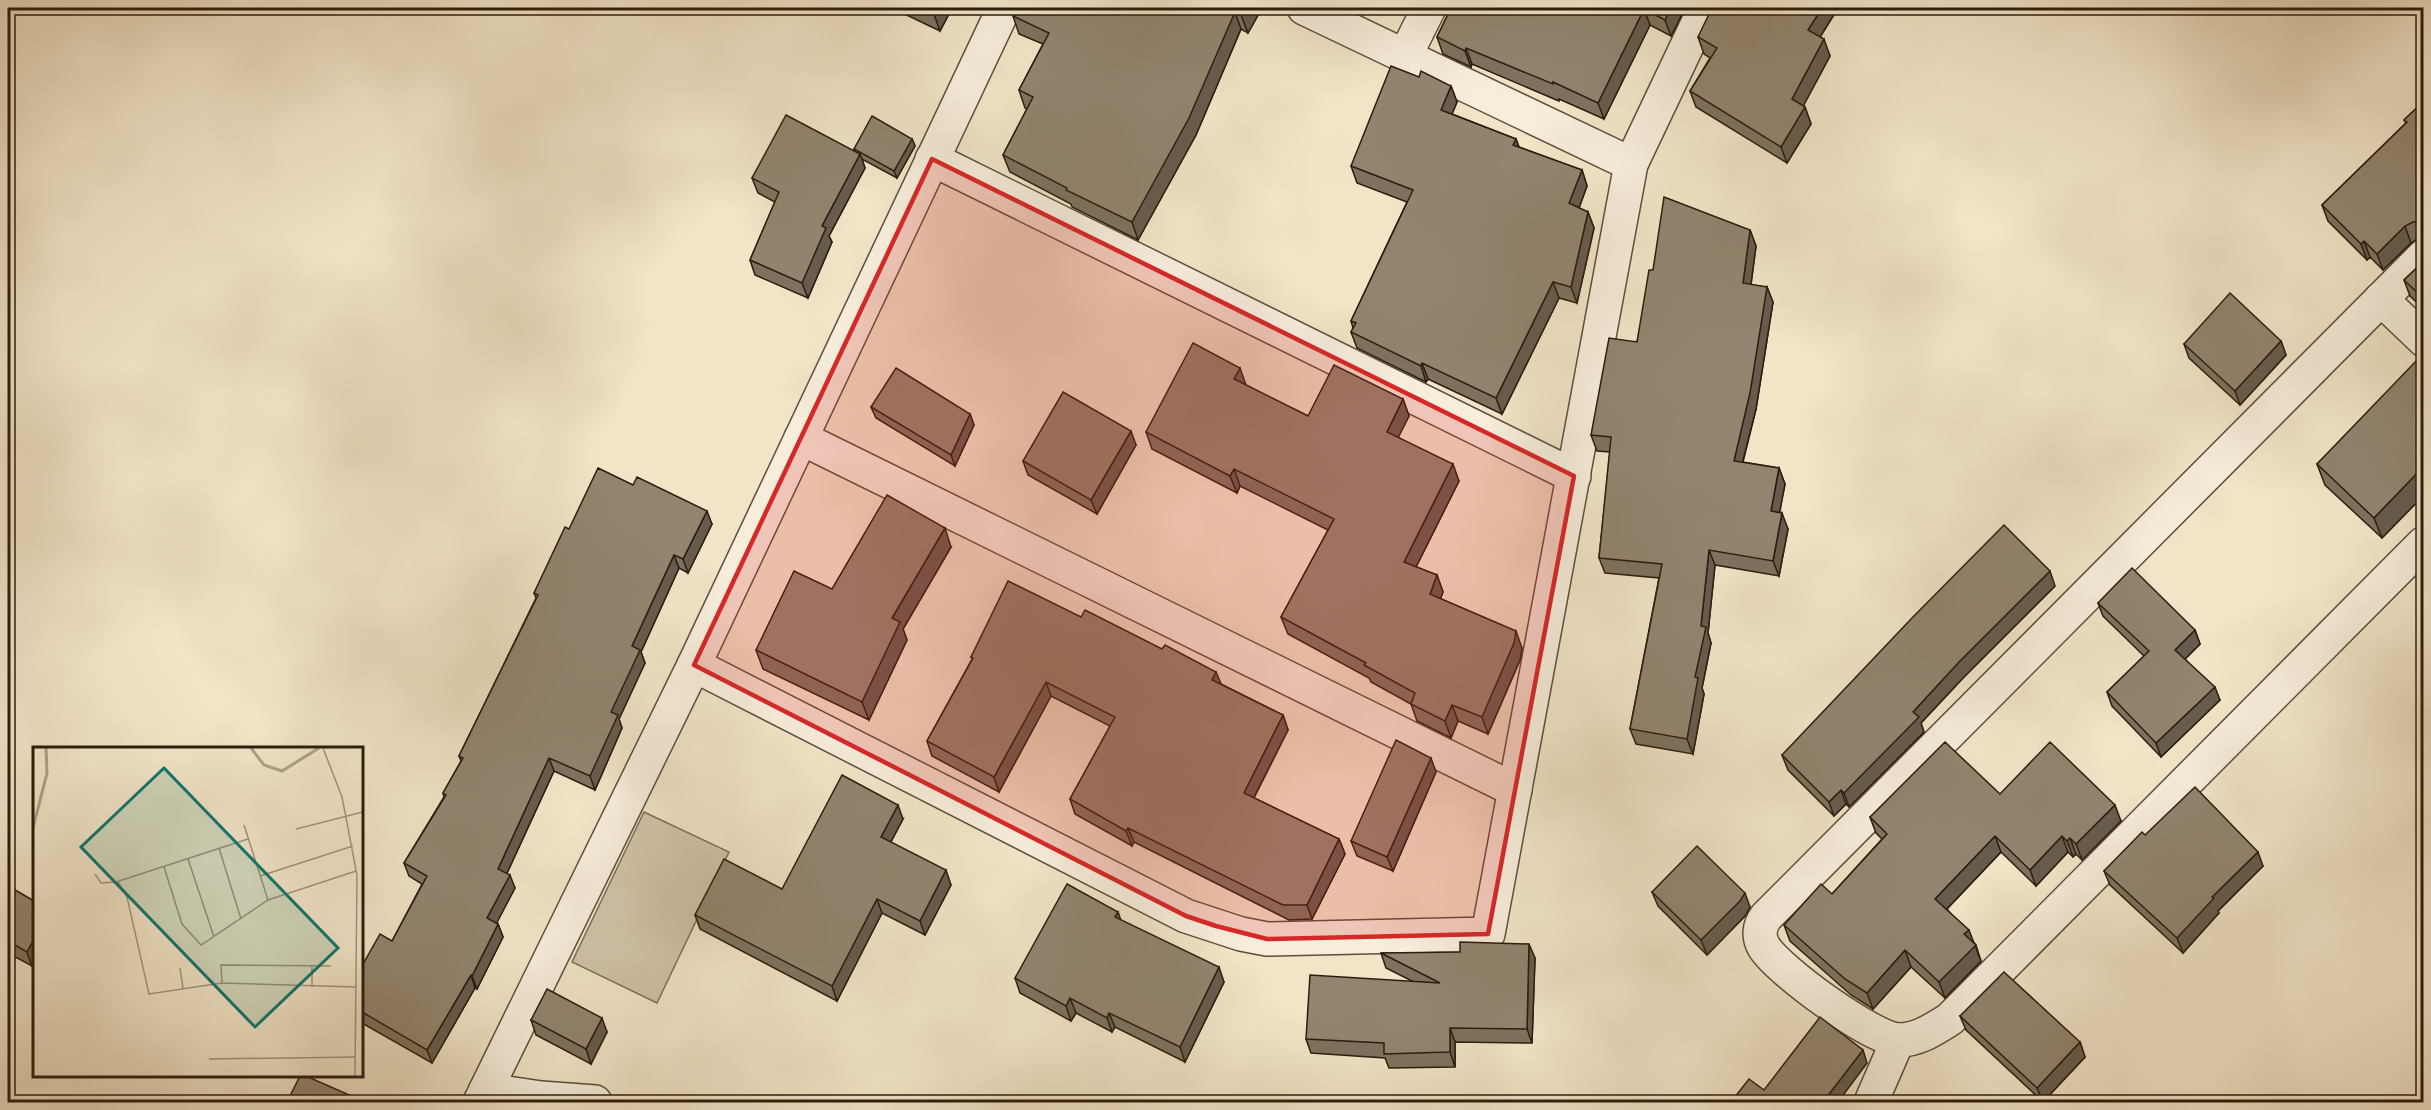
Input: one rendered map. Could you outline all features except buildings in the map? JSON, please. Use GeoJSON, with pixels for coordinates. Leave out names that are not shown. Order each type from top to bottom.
{"type":"FeatureCollection","features":[{"type":"Feature","properties":{"kind":"street"},"geometry":{"type":"LineString","coordinates":[[595,1102],[483,1096],[694,664],[1004,8]]}},
{"type":"Feature","properties":{"kind":"street"},"geometry":{"type":"LineString","coordinates":[[1304,8],[1631,164]]}},
{"type":"Feature","properties":{"kind":"street"},"geometry":{"type":"LineString","coordinates":[[1405,56],[1429,8]]}},
{"type":"Feature","properties":{"kind":"street"},"geometry":{"type":"LineString","coordinates":[[694,664],[1186,916],[1241,934],[1267,939],[1488,934],[1631,164],[1705,8]]}},
{"type":"Feature","properties":{"kind":"street"},"geometry":{"type":"LineString","coordinates":[[932,159],[1574,476]]}},
{"type":"Feature","properties":{"kind":"street"},"geometry":{"type":"LineString","coordinates":[[2424,256],[1762,923],[1760,938],[1764,948],[1805,984],[1863,1026],[1881,1036],[1898,1040],[1916,1038],[1950,1019],[2424,543]]}},
{"type":"Feature","properties":{"kind":"street"},"geometry":{"type":"LineString","coordinates":[[2381,299],[2424,340]]}},
{"type":"Feature","properties":{"kind":"street"},"geometry":{"type":"LineString","coordinates":[[801,438],[1515,790]]}},
{"type":"Feature","properties":{"kind":"street"},"geometry":{"type":"LineString","coordinates":[[1871,1102],[1898,1040]]}},
{"type":"Feature","properties":{"kind":"highlighted area"},"geometry":{"type":"Polygon","coordinates":[[[932,159],[1574,476],[1488,934],[1267,939],[1186,916],[694,665],[932,159]]]}},
{"type":"Feature","properties":{"kind":"shaded area"},"geometry":{"type":"Polygon","coordinates":[[[644,812],[729,852],[657,1003],[572,962],[644,812]]]}}]}
